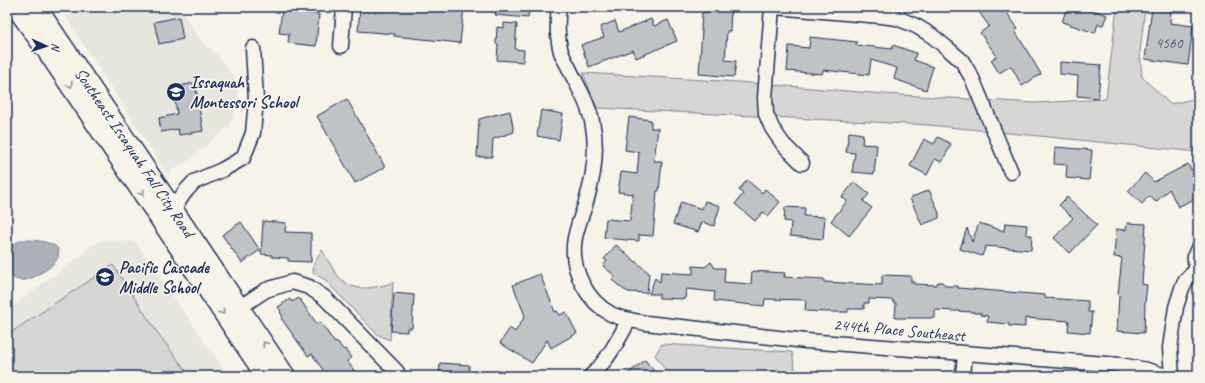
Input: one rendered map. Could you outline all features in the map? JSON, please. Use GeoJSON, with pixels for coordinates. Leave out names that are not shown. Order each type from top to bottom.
{"type":"FeatureCollection","features":[{"type":"Feature","properties":{"kind":"street","name":"Southeast Issaquah Fall City Road"},"geometry":{"type":"LineString","coordinates":[[15,7],[45,48],[265,376]]}},
{"type":"Feature","properties":{"kind":"street","name":"Southeast Issaquah Fall City Road"},"geometry":{"type":"LineString","coordinates":[[37,7],[286,376]]}},
{"type":"Feature","properties":{"kind":"street"},"geometry":{"type":"LineString","coordinates":[[341,46],[344,7]]}},
{"type":"Feature","properties":{"kind":"street","name":"244th Place Southeast"},"geometry":{"type":"LineString","coordinates":[[559,7],[558,35],[562,53],[585,100],[592,120],[595,145],[594,169],[574,245],[575,263],[579,277],[588,293],[597,304],[611,314],[646,324],[806,341],[1120,365],[1147,370],[1166,376]]}},
{"type":"Feature","properties":{"kind":"street"},"geometry":{"type":"LineString","coordinates":[[802,163],[783,144],[772,128],[766,114],[765,98],[774,7],[897,18],[916,26],[931,35],[948,48],[962,62],[972,78],[1011,172]]}},
{"type":"Feature","properties":{"kind":"street"},"geometry":{"type":"LineString","coordinates":[[173,210],[184,193],[194,182],[222,170],[243,158],[253,133],[256,100],[253,48]]}},
{"type":"Feature","properties":{"kind":"street"},"geometry":{"type":"LineString","coordinates":[[1172,376],[1170,348],[1176,307],[1186,280],[1198,269],[1194,258],[1198,249]]}},
{"type":"Feature","properties":{"kind":"street"},"geometry":{"type":"LineString","coordinates":[[240,307],[266,290],[292,282],[309,286],[325,298],[397,372]]}},
{"type":"Feature","properties":{"kind":"street"},"geometry":{"type":"LineString","coordinates":[[591,376],[599,369],[613,350],[629,320]]}},
{"type":"Feature","properties":{"kind":"street"},"geometry":{"type":"LineString","coordinates":[[963,376],[965,354]]}},
{"type":"Feature","properties":{"kind":"shaded area","name":"Issaquah Montessori School"},"geometry":{"type":"Polygon","coordinates":[[[85,7],[165,7],[184,14],[198,38],[219,57],[237,82],[238,103],[230,125],[189,160],[167,174],[65,16],[85,7]]]}},
{"type":"Feature","properties":{"kind":"shaded area"},"geometry":{"type":"Polygon","coordinates":[[[1117,7],[1145,7],[1140,53],[1142,77],[1170,104],[1198,98],[1198,152],[929,125],[597,108],[583,73],[738,82],[884,94],[1035,103],[1106,99],[1117,7]]]}},
{"type":"Feature","properties":{"kind":"shaded area","name":"Pacific Cascade Middle School"},"geometry":{"type":"Polygon","coordinates":[[[102,239],[135,242],[229,376],[7,376],[7,311],[102,239]]]}},
{"type":"Feature","properties":{"kind":"shaded area"},"geometry":{"type":"Polygon","coordinates":[[[21,240],[40,241],[56,246],[59,253],[54,264],[41,273],[26,280],[15,279],[11,276],[7,268],[7,254],[14,244],[21,240]]]}},
{"type":"Feature","properties":{"kind":"shaded area"},"geometry":{"type":"Polygon","coordinates":[[[322,250],[336,274],[348,284],[355,287],[364,288],[382,286],[393,282],[390,340],[377,334],[324,279],[313,273],[314,264],[322,250]]]}},
{"type":"Feature","properties":{"kind":"shaded area"},"geometry":{"type":"Polygon","coordinates":[[[113,265],[157,332],[190,376],[7,376],[7,335],[113,265]]]}},
{"type":"Feature","properties":{"kind":"shaded area"},"geometry":{"type":"Polygon","coordinates":[[[662,344],[792,352],[796,376],[670,376],[655,355],[662,344]]]}},
{"type":"Feature","properties":{"kind":"building"},"geometry":{"type":"Polygon","coordinates":[[[378,7],[464,7],[460,43],[394,36],[395,34],[358,31],[360,8],[377,10],[378,7]]]}},
{"type":"Feature","properties":{"kind":"building"},"geometry":{"type":"Polygon","coordinates":[[[496,7],[529,7],[528,18],[495,15],[496,7]]]}},
{"type":"Feature","properties":{"kind":"building"},"geometry":{"type":"Polygon","coordinates":[[[711,7],[731,7],[730,31],[727,31],[725,60],[736,61],[734,77],[699,74],[702,12],[711,12],[711,7]]]}},
{"type":"Feature","properties":{"kind":"building"},"geometry":{"type":"Polygon","coordinates":[[[986,7],[1003,7],[1018,29],[1015,31],[1041,74],[1022,86],[1011,66],[999,73],[991,60],[997,56],[980,33],[989,26],[979,12],[986,7]]]}},
{"type":"Feature","properties":{"kind":"building"},"geometry":{"type":"Polygon","coordinates":[[[1067,7],[1085,7],[1107,15],[1103,25],[1098,24],[1095,33],[1062,22],[1067,7]]]}},
{"type":"Feature","properties":{"kind":"building"},"geometry":{"type":"Polygon","coordinates":[[[1152,8],[1171,11],[1170,23],[1193,26],[1188,65],[1145,59],[1152,8]]]}},
{"type":"Feature","properties":{"kind":"building"},"geometry":{"type":"Polygon","coordinates":[[[282,10],[319,14],[316,46],[288,43],[289,34],[279,33],[282,10]]]}},
{"type":"Feature","properties":{"kind":"building"},"geometry":{"type":"Polygon","coordinates":[[[179,17],[183,39],[159,44],[154,22],[179,17]]]}},
{"type":"Feature","properties":{"kind":"building"},"geometry":{"type":"Polygon","coordinates":[[[651,19],[654,26],[668,20],[677,41],[636,58],[633,50],[589,67],[581,45],[604,37],[600,27],[615,21],[619,32],[651,19]]]}},
{"type":"Feature","properties":{"kind":"building"},"geometry":{"type":"Polygon","coordinates":[[[504,23],[517,24],[515,49],[524,50],[523,62],[497,60],[497,27],[504,28],[504,23]]]}},
{"type":"Feature","properties":{"kind":"building"},"geometry":{"type":"Polygon","coordinates":[[[810,37],[857,42],[856,45],[892,49],[893,45],[916,53],[914,60],[933,67],[926,90],[894,79],[897,68],[871,60],[869,75],[823,70],[822,74],[787,71],[789,46],[809,48],[810,37]]]}},
{"type":"Feature","properties":{"kind":"building"},"geometry":{"type":"Polygon","coordinates":[[[1060,62],[1101,65],[1098,98],[1077,96],[1078,76],[1060,74],[1060,62]]]}},
{"type":"Feature","properties":{"kind":"building"},"geometry":{"type":"Polygon","coordinates":[[[195,83],[203,131],[179,135],[178,129],[161,132],[159,118],[177,114],[173,87],[195,83]]]}},
{"type":"Feature","properties":{"kind":"building"},"geometry":{"type":"Polygon","coordinates":[[[347,99],[385,167],[355,183],[317,116],[347,99]]]}},
{"type":"Feature","properties":{"kind":"building"},"geometry":{"type":"Polygon","coordinates":[[[541,110],[563,114],[559,140],[537,136],[541,110]]]}},
{"type":"Feature","properties":{"kind":"building"},"geometry":{"type":"Polygon","coordinates":[[[510,111],[514,132],[493,139],[492,157],[477,157],[479,119],[510,111]]]}},
{"type":"Feature","properties":{"kind":"building"},"geometry":{"type":"Polygon","coordinates":[[[629,117],[651,120],[651,128],[658,128],[654,161],[662,161],[659,191],[657,191],[653,236],[639,235],[639,241],[604,238],[606,219],[630,221],[633,194],[618,192],[621,172],[637,174],[639,152],[625,150],[629,117]]]}},
{"type":"Feature","properties":{"kind":"building"},"geometry":{"type":"Polygon","coordinates":[[[849,132],[863,134],[862,144],[877,145],[874,174],[852,172],[855,153],[846,152],[849,132]]]}},
{"type":"Feature","properties":{"kind":"building"},"geometry":{"type":"Polygon","coordinates":[[[938,137],[951,144],[942,162],[935,159],[927,175],[910,166],[924,139],[934,144],[938,137]]]}},
{"type":"Feature","properties":{"kind":"building"},"geometry":{"type":"Polygon","coordinates":[[[1055,147],[1092,150],[1089,180],[1066,178],[1067,165],[1054,164],[1055,147]]]}},
{"type":"Feature","properties":{"kind":"building"},"geometry":{"type":"Polygon","coordinates":[[[1188,164],[1191,170],[1198,167],[1198,197],[1178,207],[1169,189],[1156,202],[1149,196],[1142,204],[1128,191],[1145,173],[1154,182],[1188,164]]]}},
{"type":"Feature","properties":{"kind":"building"},"geometry":{"type":"Polygon","coordinates":[[[747,180],[762,193],[765,189],[780,202],[768,216],[763,212],[755,221],[735,204],[743,194],[739,190],[747,180]]]}},
{"type":"Feature","properties":{"kind":"building"},"geometry":{"type":"Polygon","coordinates":[[[854,182],[869,194],[863,201],[872,208],[849,236],[831,221],[847,201],[842,197],[854,182]]]}},
{"type":"Feature","properties":{"kind":"building"},"geometry":{"type":"Polygon","coordinates":[[[929,190],[939,213],[939,218],[922,225],[910,198],[929,190]]]}},
{"type":"Feature","properties":{"kind":"building"},"geometry":{"type":"Polygon","coordinates":[[[1067,197],[1097,225],[1070,253],[1054,238],[1073,218],[1059,205],[1067,197]]]}},
{"type":"Feature","properties":{"kind":"building"},"geometry":{"type":"Polygon","coordinates":[[[705,201],[720,206],[714,226],[702,222],[698,232],[673,224],[681,202],[702,209],[705,201]]]}},
{"type":"Feature","properties":{"kind":"building"},"geometry":{"type":"Polygon","coordinates":[[[785,207],[805,208],[804,216],[825,217],[823,239],[790,236],[791,222],[784,221],[785,207]]]}},
{"type":"Feature","properties":{"kind":"building"},"geometry":{"type":"Polygon","coordinates":[[[263,221],[286,223],[285,232],[311,233],[311,262],[288,261],[288,258],[272,257],[272,255],[261,254],[263,221]]]}},
{"type":"Feature","properties":{"kind":"building"},"geometry":{"type":"Polygon","coordinates":[[[241,222],[260,250],[242,263],[222,235],[241,222]]]}},
{"type":"Feature","properties":{"kind":"building"},"geometry":{"type":"Polygon","coordinates":[[[979,223],[1004,231],[1005,223],[1027,225],[1026,235],[1032,235],[1031,250],[986,246],[982,256],[960,249],[967,228],[972,242],[979,223]]]}},
{"type":"Feature","properties":{"kind":"building"},"geometry":{"type":"Polygon","coordinates":[[[1127,223],[1146,224],[1142,284],[1147,285],[1144,333],[1117,331],[1118,294],[1122,258],[1114,257],[1116,229],[1126,230],[1127,223]]]}},
{"type":"Feature","properties":{"kind":"building"},"geometry":{"type":"Polygon","coordinates":[[[616,245],[649,273],[647,293],[628,292],[612,280],[615,276],[603,266],[607,261],[604,259],[616,245]]]}},
{"type":"Feature","properties":{"kind":"building"},"geometry":{"type":"Polygon","coordinates":[[[711,262],[715,268],[725,268],[724,282],[751,284],[752,271],[785,273],[784,277],[824,279],[824,282],[882,285],[882,275],[911,276],[911,282],[914,282],[914,284],[936,285],[938,282],[942,282],[946,286],[958,286],[958,288],[1045,295],[1045,298],[1088,301],[1088,312],[1092,312],[1090,333],[1068,331],[1069,321],[1025,318],[1025,327],[1009,326],[1009,324],[987,322],[988,316],[980,315],[981,313],[974,312],[935,310],[935,318],[895,318],[896,303],[893,303],[893,300],[869,299],[869,303],[864,303],[864,309],[848,309],[848,312],[828,312],[805,311],[806,300],[765,299],[764,306],[714,301],[715,292],[686,289],[685,299],[659,298],[659,294],[649,294],[655,278],[660,282],[661,272],[693,274],[693,266],[705,267],[711,262]]]}},
{"type":"Feature","properties":{"kind":"building"},"geometry":{"type":"Polygon","coordinates":[[[540,274],[555,312],[557,311],[560,315],[566,312],[577,333],[551,348],[547,340],[532,363],[500,343],[510,328],[515,332],[525,316],[513,285],[540,274]]]}},
{"type":"Feature","properties":{"kind":"building"},"geometry":{"type":"Polygon","coordinates":[[[394,293],[414,295],[412,328],[407,328],[407,332],[391,331],[394,293]]]}},
{"type":"Feature","properties":{"kind":"building"},"geometry":{"type":"Polygon","coordinates":[[[299,298],[317,324],[320,322],[335,343],[338,342],[344,350],[345,349],[351,358],[347,361],[358,376],[327,376],[312,354],[308,356],[281,318],[283,317],[278,307],[290,299],[292,302],[299,298]]]}},
{"type":"Feature","properties":{"kind":"building"},"geometry":{"type":"Polygon","coordinates":[[[645,360],[654,371],[648,376],[625,376],[645,360]]]}},
{"type":"Feature","properties":{"kind":"building"},"geometry":{"type":"Polygon","coordinates":[[[440,363],[469,365],[469,376],[439,376],[440,363]]]}},
{"type":"Feature","properties":{"kind":"place","name":"Issaquah Montessori School"},"geometry":{"type":"Point","coordinates":[176,92]}},
{"type":"Feature","properties":{"kind":"place","name":"Pacific Cascade Middle School"},"geometry":{"type":"Point","coordinates":[105,277]}}]}
